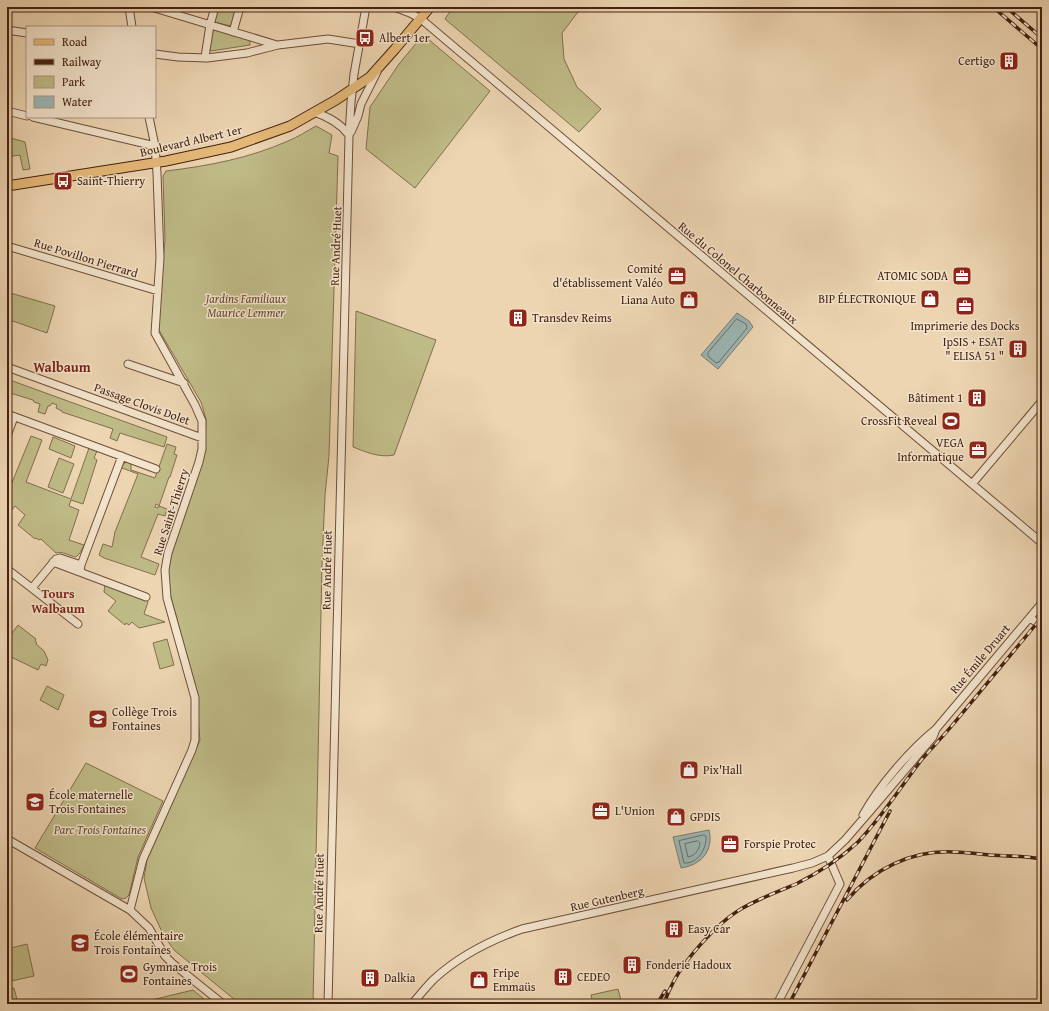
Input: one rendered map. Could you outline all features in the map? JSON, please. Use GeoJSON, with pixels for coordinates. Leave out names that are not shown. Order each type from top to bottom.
{"type":"FeatureCollection","features":[{"type":"Feature","properties":{"kind":"main road","name":"Boulevard Albert 1er"},"geometry":{"type":"LineString","coordinates":[[7,186],[157,162],[230,147],[290,126],[352,90],[370,77],[430,7]]}},
{"type":"Feature","properties":{"kind":"street"},"geometry":{"type":"LineString","coordinates":[[129,7],[132,26]]}},
{"type":"Feature","properties":{"kind":"street"},"geometry":{"type":"LineString","coordinates":[[151,7],[278,45]]}},
{"type":"Feature","properties":{"kind":"street"},"geometry":{"type":"LineString","coordinates":[[205,58],[210,25],[215,7]]}},
{"type":"Feature","properties":{"kind":"street"},"geometry":{"type":"LineString","coordinates":[[233,32],[240,7]]}},
{"type":"Feature","properties":{"kind":"street","name":"Rue André Huet"},"geometry":{"type":"LineString","coordinates":[[328,1004],[349,136],[352,90],[366,7]]}},
{"type":"Feature","properties":{"kind":"street","name":"Rue du Colonel Charbonneaux"},"geometry":{"type":"LineString","coordinates":[[394,7],[410,13],[420,19],[1042,543]]}},
{"type":"Feature","properties":{"kind":"street"},"geometry":{"type":"LineString","coordinates":[[7,30],[26,33]]}},
{"type":"Feature","properties":{"kind":"street"},"geometry":{"type":"LineString","coordinates":[[156,54],[205,58],[247,53],[278,45],[328,39],[360,44]]}},
{"type":"Feature","properties":{"kind":"street"},"geometry":{"type":"LineString","coordinates":[[349,136],[364,99],[380,67]]}},
{"type":"Feature","properties":{"kind":"street"},"geometry":{"type":"LineString","coordinates":[[7,111],[26,116]]}},
{"type":"Feature","properties":{"kind":"street"},"geometry":{"type":"LineString","coordinates":[[314,112],[337,122],[344,128],[349,136]]}},
{"type":"Feature","properties":{"kind":"street"},"geometry":{"type":"LineString","coordinates":[[37,118],[155,146]]}},
{"type":"Feature","properties":{"kind":"street","name":"Rue Saint-Thierry"},"geometry":{"type":"LineString","coordinates":[[130,910],[143,859],[192,750],[195,740],[195,698],[167,598],[165,570],[168,553],[199,462],[202,449],[202,421],[184,383],[155,333],[160,258],[157,162],[150,118]]}},
{"type":"Feature","properties":{"kind":"street","name":"Rue Povillon Pierrard"},"geometry":{"type":"LineString","coordinates":[[7,246],[158,291]]}},
{"type":"Feature","properties":{"kind":"street"},"geometry":{"type":"LineString","coordinates":[[128,364],[184,383]]}},
{"type":"Feature","properties":{"kind":"street","name":"Passage Clovis Dolet"},"geometry":{"type":"LineString","coordinates":[[7,367],[202,438]]}},
{"type":"Feature","properties":{"kind":"street"},"geometry":{"type":"LineString","coordinates":[[972,484],[1042,401]]}},
{"type":"Feature","properties":{"kind":"street"},"geometry":{"type":"LineString","coordinates":[[7,436],[10,415],[156,469]]}},
{"type":"Feature","properties":{"kind":"street"},"geometry":{"type":"LineString","coordinates":[[81,568],[122,456]]}},
{"type":"Feature","properties":{"kind":"street"},"geometry":{"type":"LineString","coordinates":[[32,588],[53,562],[81,568],[146,597]]}},
{"type":"Feature","properties":{"kind":"street"},"geometry":{"type":"LineString","coordinates":[[7,569],[78,624]]}},
{"type":"Feature","properties":{"kind":"street","name":"Rue Émile Druart"},"geometry":{"type":"LineString","coordinates":[[828,856],[857,824],[867,807],[886,782],[921,741],[936,729],[1042,603]]}},
{"type":"Feature","properties":{"kind":"street"},"geometry":{"type":"LineString","coordinates":[[1030,618],[1042,626]]}},
{"type":"Feature","properties":{"kind":"street"},"geometry":{"type":"LineString","coordinates":[[7,839],[130,910],[149,928],[165,956],[223,1004]]}},
{"type":"Feature","properties":{"kind":"street"},"geometry":{"type":"LineString","coordinates":[[777,1004],[840,884],[828,856]]}},
{"type":"Feature","properties":{"kind":"street","name":"Rue Gutenberg"},"geometry":{"type":"LineString","coordinates":[[412,1004],[434,979],[458,960],[486,944],[522,929],[793,868],[812,863],[828,856]]}},
{"type":"Feature","properties":{"kind":"green space"},"geometry":{"type":"Polygon","coordinates":[[[217,7],[238,7],[231,26],[214,22],[217,7]]]}},
{"type":"Feature","properties":{"kind":"green space"},"geometry":{"type":"Polygon","coordinates":[[[453,7],[591,7],[578,12],[562,33],[564,59],[577,87],[601,109],[579,132],[445,19],[453,7]]]}},
{"type":"Feature","properties":{"kind":"green space"},"geometry":{"type":"Polygon","coordinates":[[[212,29],[249,39],[250,45],[211,51],[212,29]]]}},
{"type":"Feature","properties":{"kind":"green space"},"geometry":{"type":"Polygon","coordinates":[[[428,39],[490,91],[415,188],[366,149],[370,107],[399,64],[418,41],[428,39]]]}},
{"type":"Feature","properties":{"kind":"green space","name":"Jardins Familiaux Maurice Lemmer"},"geometry":{"type":"Polygon","coordinates":[[[316,126],[332,135],[329,153],[338,156],[329,456],[325,495],[322,564],[313,1004],[240,1004],[174,950],[163,934],[151,908],[144,878],[147,860],[200,740],[195,686],[169,590],[168,565],[199,470],[205,446],[206,419],[201,402],[159,330],[158,318],[165,240],[163,176],[166,171],[197,167],[244,157],[274,147],[299,136],[316,126]]]}},
{"type":"Feature","properties":{"kind":"green space"},"geometry":{"type":"Polygon","coordinates":[[[7,137],[25,142],[30,169],[23,170],[20,155],[7,157],[7,137]]]}},
{"type":"Feature","properties":{"kind":"green space"},"geometry":{"type":"Polygon","coordinates":[[[7,292],[55,306],[47,333],[7,319],[7,292]]]}},
{"type":"Feature","properties":{"kind":"green space"},"geometry":{"type":"Polygon","coordinates":[[[356,311],[436,340],[394,455],[383,456],[368,453],[353,447],[356,311]]]}},
{"type":"Feature","properties":{"kind":"green space"},"geometry":{"type":"Polygon","coordinates":[[[7,379],[167,437],[164,447],[120,433],[117,441],[110,438],[113,429],[62,412],[56,408],[57,405],[52,403],[48,406],[45,414],[38,412],[40,404],[34,402],[33,400],[7,392],[7,379]]]}},
{"type":"Feature","properties":{"kind":"green space"},"geometry":{"type":"Polygon","coordinates":[[[31,436],[42,440],[26,482],[71,499],[89,448],[97,451],[94,458],[97,460],[83,504],[71,500],[69,506],[79,510],[69,540],[84,545],[76,557],[64,553],[56,553],[41,539],[35,539],[18,525],[25,515],[15,506],[7,516],[7,501],[12,486],[11,485],[31,436]]]}},
{"type":"Feature","properties":{"kind":"green space"},"geometry":{"type":"Polygon","coordinates":[[[53,437],[75,446],[71,458],[49,449],[53,437]]]}},
{"type":"Feature","properties":{"kind":"green space"},"geometry":{"type":"Polygon","coordinates":[[[167,444],[176,447],[174,454],[177,455],[159,506],[167,509],[165,516],[158,514],[141,557],[159,564],[155,575],[99,555],[103,544],[112,547],[115,532],[138,474],[122,468],[122,465],[126,462],[131,463],[131,470],[155,478],[167,444]]]}},
{"type":"Feature","properties":{"kind":"green space"},"geometry":{"type":"Polygon","coordinates":[[[59,458],[74,464],[63,493],[48,487],[59,458]]]}},
{"type":"Feature","properties":{"kind":"green space"},"geometry":{"type":"Polygon","coordinates":[[[105,584],[146,599],[148,602],[144,614],[165,622],[139,628],[132,622],[129,625],[126,623],[125,625],[108,611],[116,601],[104,592],[105,584]]]}},
{"type":"Feature","properties":{"kind":"green space"},"geometry":{"type":"Polygon","coordinates":[[[18,625],[36,639],[36,644],[44,651],[48,660],[46,666],[41,664],[38,670],[7,655],[7,634],[10,636],[18,625]]]}},
{"type":"Feature","properties":{"kind":"green space"},"geometry":{"type":"Polygon","coordinates":[[[167,639],[174,665],[160,669],[153,643],[167,639]]]}},
{"type":"Feature","properties":{"kind":"green space"},"geometry":{"type":"Polygon","coordinates":[[[47,686],[64,695],[58,710],[40,700],[47,686]]]}},
{"type":"Feature","properties":{"kind":"green space","name":"Parc Trois Fontaines"},"geometry":{"type":"Polygon","coordinates":[[[86,763],[163,801],[138,857],[129,895],[126,898],[122,899],[35,848],[86,763]]]}},
{"type":"Feature","properties":{"kind":"green space"},"geometry":{"type":"Polygon","coordinates":[[[27,944],[34,976],[7,982],[7,949],[27,944]]]}},
{"type":"Feature","properties":{"kind":"green space"},"geometry":{"type":"Polygon","coordinates":[[[14,988],[18,1004],[7,1004],[7,990],[14,988]]]}},
{"type":"Feature","properties":{"kind":"green space"},"geometry":{"type":"Polygon","coordinates":[[[618,989],[622,1004],[593,1004],[591,995],[618,989]]]}},
{"type":"Feature","properties":{"kind":"green space"},"geometry":{"type":"Polygon","coordinates":[[[193,990],[210,1004],[135,1004],[193,990]]]}},
{"type":"Feature","properties":{"kind":"water"},"geometry":{"type":"Polygon","coordinates":[[[737,313],[749,321],[753,327],[718,369],[701,355],[737,313]]]}},
{"type":"Feature","properties":{"kind":"water"},"geometry":{"type":"Polygon","coordinates":[[[709,830],[710,844],[704,856],[695,864],[681,868],[673,837],[709,830]]]}},
{"type":"Feature","properties":{"kind":"railway"},"geometry":{"type":"LineString","coordinates":[[993,7],[1042,49]]}},
{"type":"Feature","properties":{"kind":"railway"},"geometry":{"type":"LineString","coordinates":[[1006,7],[1042,38]]}},
{"type":"Feature","properties":{"kind":"railway"},"geometry":{"type":"LineString","coordinates":[[664,1004],[667,995],[683,966],[701,944],[721,924],[747,905],[796,884],[821,870],[858,842],[884,811],[923,758],[1042,617]]}},
{"type":"Feature","properties":{"kind":"railway"},"geometry":{"type":"LineString","coordinates":[[789,1004],[890,811]]}},
{"type":"Feature","properties":{"kind":"railway"},"geometry":{"type":"LineString","coordinates":[[847,900],[857,889],[881,871],[908,858],[923,854],[958,852],[1042,859]]}},
{"type":"Feature","properties":{"kind":"railway"},"geometry":{"type":"LineString","coordinates":[[657,1004],[665,991]]}},
{"type":"Feature","properties":{"kind":"place","name":"Albert 1er"},"geometry":{"type":"Point","coordinates":[365,38]}},
{"type":"Feature","properties":{"kind":"place","name":"Certigo"},"geometry":{"type":"Point","coordinates":[1009,61]}},
{"type":"Feature","properties":{"kind":"place","name":"Saint-Thierry"},"geometry":{"type":"Point","coordinates":[63,181]}},
{"type":"Feature","properties":{"kind":"place","name":"Comité d'établissement Valéo"},"geometry":{"type":"Point","coordinates":[677,276]}},
{"type":"Feature","properties":{"kind":"place","name":"ATOMIC SODA"},"geometry":{"type":"Point","coordinates":[962,276]}},
{"type":"Feature","properties":{"kind":"place","name":"BIP ÉLECTRONIQUE"},"geometry":{"type":"Point","coordinates":[930,299]}},
{"type":"Feature","properties":{"kind":"place","name":"Liana Auto"},"geometry":{"type":"Point","coordinates":[689,300]}},
{"type":"Feature","properties":{"kind":"place","name":"Imprimerie des Docks"},"geometry":{"type":"Point","coordinates":[965,306]}},
{"type":"Feature","properties":{"kind":"place","name":"Transdev Reims"},"geometry":{"type":"Point","coordinates":[518,318]}},
{"type":"Feature","properties":{"kind":"place","name":"IpSIS + ESAT \" ELISA 51 \""},"geometry":{"type":"Point","coordinates":[1018,349]}},
{"type":"Feature","properties":{"kind":"place","name":"Bâtiment 1"},"geometry":{"type":"Point","coordinates":[977,398]}},
{"type":"Feature","properties":{"kind":"place","name":"CrossFit Reveal"},"geometry":{"type":"Point","coordinates":[951,421]}},
{"type":"Feature","properties":{"kind":"place","name":"VEGA Informatique"},"geometry":{"type":"Point","coordinates":[978,450]}},
{"type":"Feature","properties":{"kind":"place","name":"Collège Trois Fontaines"},"geometry":{"type":"Point","coordinates":[98,719]}},
{"type":"Feature","properties":{"kind":"place","name":"Pix'Hall"},"geometry":{"type":"Point","coordinates":[689,770]}},
{"type":"Feature","properties":{"kind":"place","name":"École maternelle Trois Fontaines"},"geometry":{"type":"Point","coordinates":[35,802]}},
{"type":"Feature","properties":{"kind":"place","name":"L'Union"},"geometry":{"type":"Point","coordinates":[601,811]}},
{"type":"Feature","properties":{"kind":"place","name":"GPDIS"},"geometry":{"type":"Point","coordinates":[676,817]}},
{"type":"Feature","properties":{"kind":"place","name":"Forspie Protec"},"geometry":{"type":"Point","coordinates":[730,844]}},
{"type":"Feature","properties":{"kind":"place","name":"Easy Car"},"geometry":{"type":"Point","coordinates":[674,929]}},
{"type":"Feature","properties":{"kind":"place","name":"École élémentaire Trois Fontaines"},"geometry":{"type":"Point","coordinates":[80,943]}},
{"type":"Feature","properties":{"kind":"place","name":"Fonderie Hadoux"},"geometry":{"type":"Point","coordinates":[632,965]}},
{"type":"Feature","properties":{"kind":"place","name":"Gymnase Trois Fontaines"},"geometry":{"type":"Point","coordinates":[129,974]}},
{"type":"Feature","properties":{"kind":"place","name":"CEDEO"},"geometry":{"type":"Point","coordinates":[563,977]}},
{"type":"Feature","properties":{"kind":"place","name":"Dalkia"},"geometry":{"type":"Point","coordinates":[370,978]}},
{"type":"Feature","properties":{"kind":"place","name":"Fripe Emmaüs"},"geometry":{"type":"Point","coordinates":[479,980]}},
{"type":"Feature","properties":{"kind":"district","name":"Walbaum"},"geometry":{"type":"Point","coordinates":[62,367]}},
{"type":"Feature","properties":{"kind":"district","name":"Tours Walbaum"},"geometry":{"type":"Point","coordinates":[58,600]}}]}
